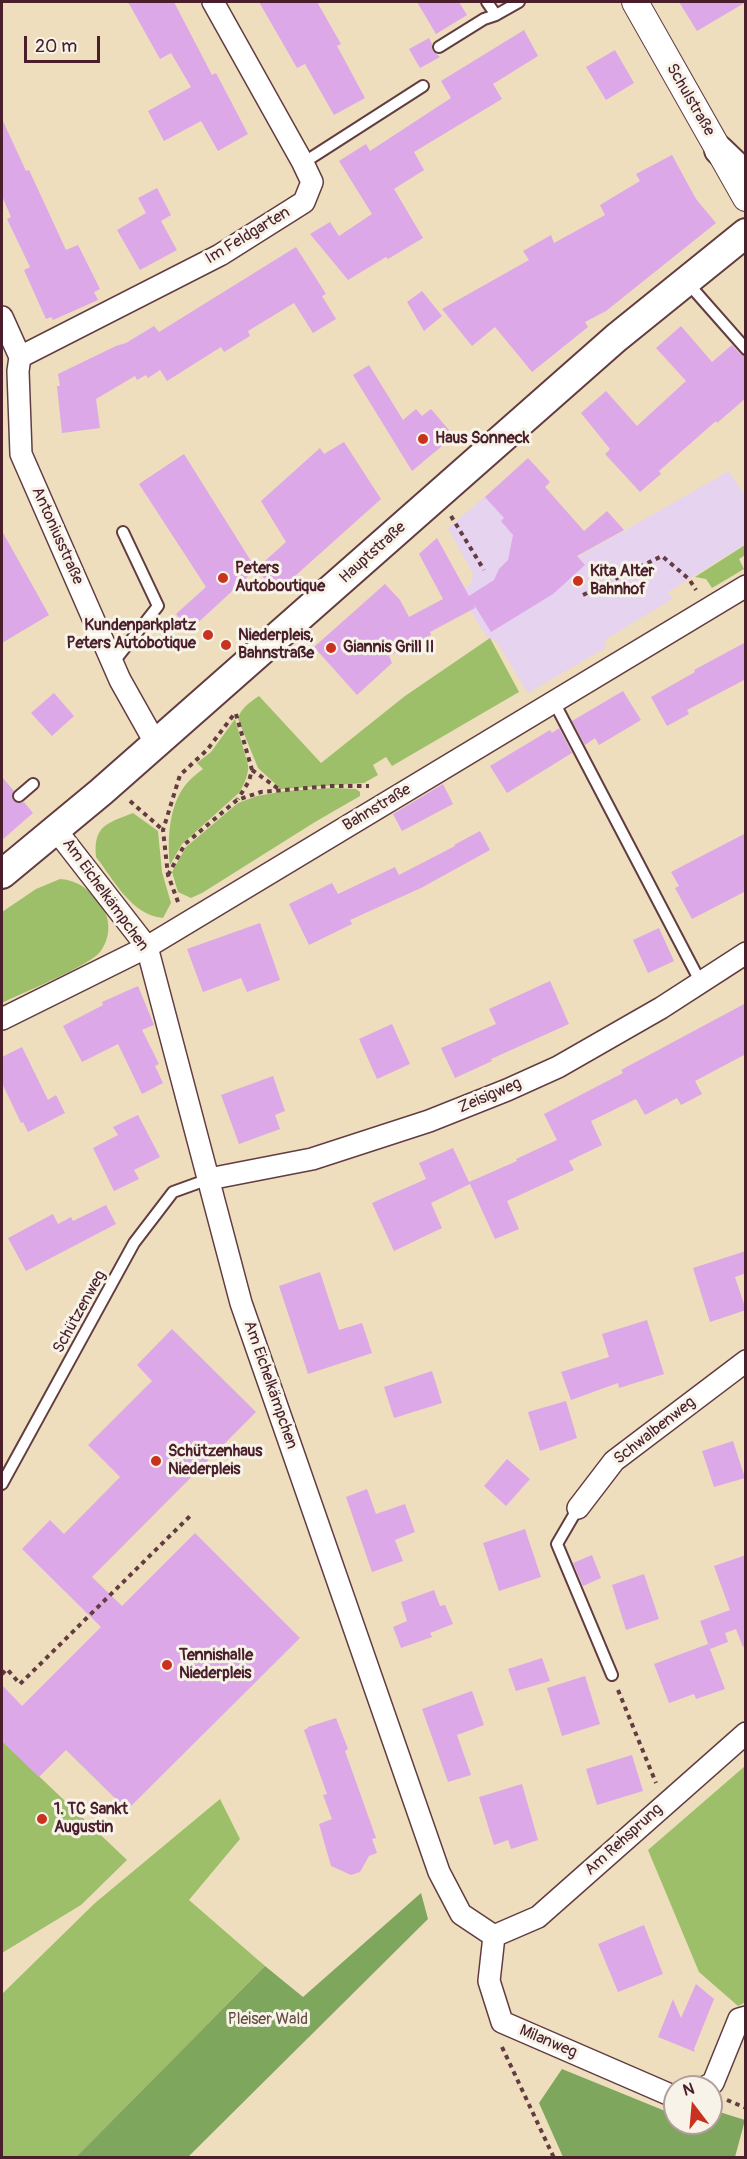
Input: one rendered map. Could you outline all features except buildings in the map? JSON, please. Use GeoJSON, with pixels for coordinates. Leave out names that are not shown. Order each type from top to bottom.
{"type":"FeatureCollection","features":[{"type":"Feature","properties":{"kind":"main road"},"geometry":{"type":"LineString","coordinates":[[719,150],[746,176]]}},
{"type":"Feature","properties":{"kind":"main road","name":"Hauptstraße"},"geometry":{"type":"LineString","coordinates":[[2,874],[57,830],[216,692],[616,338],[746,233]]}},
{"type":"Feature","properties":{"kind":"street","name":"Im Feldgarten"},"geometry":{"type":"LineString","coordinates":[[18,367],[220,255],[304,202],[312,182],[303,162],[213,2]]}},
{"type":"Feature","properties":{"kind":"street","name":"Schulstraße"},"geometry":{"type":"LineString","coordinates":[[635,2],[746,198]]}},
{"type":"Feature","properties":{"kind":"street","name":"Antoniusstraße"},"geometry":{"type":"LineString","coordinates":[[2,317],[18,367],[21,454],[113,663],[156,744]]}},
{"type":"Feature","properties":{"kind":"street","name":"Bahnstraße"},"geometry":{"type":"LineString","coordinates":[[2,1018],[147,947],[746,586]]}},
{"type":"Feature","properties":{"kind":"street","name":"Am Eichelkämpchen"},"geometry":{"type":"LineString","coordinates":[[57,830],[147,947],[241,1303],[439,1872],[461,1914],[494,1936]]}},
{"type":"Feature","properties":{"kind":"street","name":"Zeisigweg"},"geometry":{"type":"LineString","coordinates":[[209,1179],[312,1158],[429,1121],[488,1098],[558,1066],[701,983],[746,953]]}},
{"type":"Feature","properties":{"kind":"street","name":"Schwalbenweg"},"geometry":{"type":"LineString","coordinates":[[578,1508],[614,1461],[746,1361]]}},
{"type":"Feature","properties":{"kind":"street","name":"Am Rehsprung"},"geometry":{"type":"LineString","coordinates":[[494,1936],[538,1917],[746,1733]]}},
{"type":"Feature","properties":{"kind":"street","name":"Milanweg"},"geometry":{"type":"LineString","coordinates":[[494,1936],[489,1981],[502,2022],[663,2092]]}},
{"type":"Feature","properties":{"kind":"street"},"geometry":{"type":"LineString","coordinates":[[716,2075],[739,2019],[746,2017]]}},
{"type":"Feature","properties":{"kind":"lane"},"geometry":{"type":"LineString","coordinates":[[487,2],[496,15]]}},
{"type":"Feature","properties":{"kind":"lane"},"geometry":{"type":"LineString","coordinates":[[439,47],[484,19],[519,2]]}},
{"type":"Feature","properties":{"kind":"lane"},"geometry":{"type":"LineString","coordinates":[[303,162],[423,86]]}},
{"type":"Feature","properties":{"kind":"lane"},"geometry":{"type":"LineString","coordinates":[[686,281],[746,349]]}},
{"type":"Feature","properties":{"kind":"lane"},"geometry":{"type":"LineString","coordinates":[[113,663],[158,606],[123,532]]}},
{"type":"Feature","properties":{"kind":"lane"},"geometry":{"type":"LineString","coordinates":[[554,702],[701,983]]}},
{"type":"Feature","properties":{"kind":"lane"},"geometry":{"type":"LineString","coordinates":[[19,796],[33,784]]}},
{"type":"Feature","properties":{"kind":"lane","name":"Schützenweg"},"geometry":{"type":"LineString","coordinates":[[2,1484],[134,1244],[173,1192],[209,1179]]}},
{"type":"Feature","properties":{"kind":"lane","name":"Schwalbenweg"},"geometry":{"type":"LineString","coordinates":[[578,1508],[557,1544],[612,1675]]}},
{"type":"Feature","properties":{"kind":"path"},"geometry":{"type":"LineString","coordinates":[[437,496],[456,522],[484,570]]}},
{"type":"Feature","properties":{"kind":"path"},"geometry":{"type":"LineString","coordinates":[[583,596],[662,556],[689,579],[706,609]]}},
{"type":"Feature","properties":{"kind":"path"},"geometry":{"type":"LineString","coordinates":[[168,875],[185,844],[237,800],[249,781],[252,770],[235,713],[216,692]]}},
{"type":"Feature","properties":{"kind":"path"},"geometry":{"type":"LineString","coordinates":[[188,922],[168,875],[163,830],[180,775],[207,750],[235,713]]}},
{"type":"Feature","properties":{"kind":"path"},"geometry":{"type":"LineString","coordinates":[[252,770],[280,791]]}},
{"type":"Feature","properties":{"kind":"path"},"geometry":{"type":"LineString","coordinates":[[112,782],[141,813],[163,830]]}},
{"type":"Feature","properties":{"kind":"path"},"geometry":{"type":"LineString","coordinates":[[237,800],[261,792],[330,786],[372,786]]}},
{"type":"Feature","properties":{"kind":"path"},"geometry":{"type":"LineString","coordinates":[[2,1674],[7,1669],[20,1684],[189,1516]]}},
{"type":"Feature","properties":{"kind":"path"},"geometry":{"type":"LineString","coordinates":[[612,1675],[664,1804]]}},
{"type":"Feature","properties":{"kind":"shaded area","name":"Kita Alter Bahnhof"},"geometry":{"type":"Polygon","coordinates":[[[729,471],[745,497],[745,544],[668,592],[672,599],[605,640],[605,648],[528,693],[497,642],[486,636],[459,592],[471,584],[473,574],[448,528],[507,478],[578,557],[729,471]]]}},
{"type":"Feature","properties":{"kind":"green space"},"geometry":{"type":"Polygon","coordinates":[[[745,545],[745,555],[739,559],[744,569],[712,588],[706,579],[695,577],[745,545]]]}},
{"type":"Feature","properties":{"kind":"green space"},"geometry":{"type":"Polygon","coordinates":[[[490,638],[519,692],[392,766],[386,757],[373,765],[378,775],[364,783],[281,789],[258,768],[238,719],[243,709],[259,696],[321,763],[405,696],[490,638]]]}},
{"type":"Feature","properties":{"kind":"green space"},"geometry":{"type":"Polygon","coordinates":[[[235,719],[248,765],[245,782],[240,792],[182,844],[170,865],[169,833],[177,800],[188,782],[203,769],[197,763],[211,752],[235,719]]]}},
{"type":"Feature","properties":{"kind":"green space"},"geometry":{"type":"Polygon","coordinates":[[[356,789],[360,792],[360,796],[202,893],[191,898],[178,892],[172,872],[186,847],[238,803],[257,796],[286,791],[356,789]]]}},
{"type":"Feature","properties":{"kind":"green space"},"geometry":{"type":"Polygon","coordinates":[[[133,813],[158,831],[162,872],[171,903],[163,918],[152,915],[132,903],[96,857],[97,838],[104,827],[133,813]]]}},
{"type":"Feature","properties":{"kind":"green space"},"geometry":{"type":"Polygon","coordinates":[[[60,879],[72,881],[83,887],[101,905],[108,922],[108,934],[104,946],[93,958],[83,964],[2,1003],[2,912],[36,889],[60,879]]]}},
{"type":"Feature","properties":{"kind":"green space","name":"1. TC Sankt Augustin"},"geometry":{"type":"Polygon","coordinates":[[[2,1741],[127,1860],[81,1905],[2,1953],[2,1741]]]}},
{"type":"Feature","properties":{"kind":"green space"},"geometry":{"type":"Polygon","coordinates":[[[745,1766],[746,2002],[738,2006],[699,1972],[648,1850],[745,1766]]]}},
{"type":"Feature","properties":{"kind":"green space"},"geometry":{"type":"Polygon","coordinates":[[[220,1799],[240,1839],[189,1900],[265,1966],[76,2157],[2,2158],[2,1994],[95,1903],[220,1799]]]}},
{"type":"Feature","properties":{"kind":"green space","name":"Pleiser Wald"},"geometry":{"type":"Polygon","coordinates":[[[421,1893],[428,1919],[188,2157],[76,2157],[265,1966],[303,1997],[421,1893]]]}},
{"type":"Feature","properties":{"kind":"green space"},"geometry":{"type":"Polygon","coordinates":[[[562,2069],[663,2110],[663,2135],[723,2135],[723,2113],[745,2120],[735,2157],[563,2157],[539,2103],[562,2069]]]}},
{"type":"Feature","properties":{"kind":"place","name":"Haus Sonneck"},"geometry":{"type":"Point","coordinates":[423,439]}},
{"type":"Feature","properties":{"kind":"place","name":"Peters Autoboutique"},"geometry":{"type":"Point","coordinates":[223,578]}},
{"type":"Feature","properties":{"kind":"place","name":"Kita Alter Bahnhof"},"geometry":{"type":"Point","coordinates":[578,581]}},
{"type":"Feature","properties":{"kind":"place","name":"Kundenparkplatz Peters Autobotique"},"geometry":{"type":"Point","coordinates":[208,635]}},
{"type":"Feature","properties":{"kind":"place","name":"Niederpleis, Bahnstraße"},"geometry":{"type":"Point","coordinates":[226,645]}},
{"type":"Feature","properties":{"kind":"place","name":"Giannis Grill II"},"geometry":{"type":"Point","coordinates":[331,648]}},
{"type":"Feature","properties":{"kind":"place","name":"Schützenhaus Niederpleis"},"geometry":{"type":"Point","coordinates":[156,1461]}},
{"type":"Feature","properties":{"kind":"place","name":"Tennishalle Niederpleis"},"geometry":{"type":"Point","coordinates":[167,1665]}},
{"type":"Feature","properties":{"kind":"place","name":"1. TC Sankt Augustin"},"geometry":{"type":"Point","coordinates":[42,1819]}}]}
